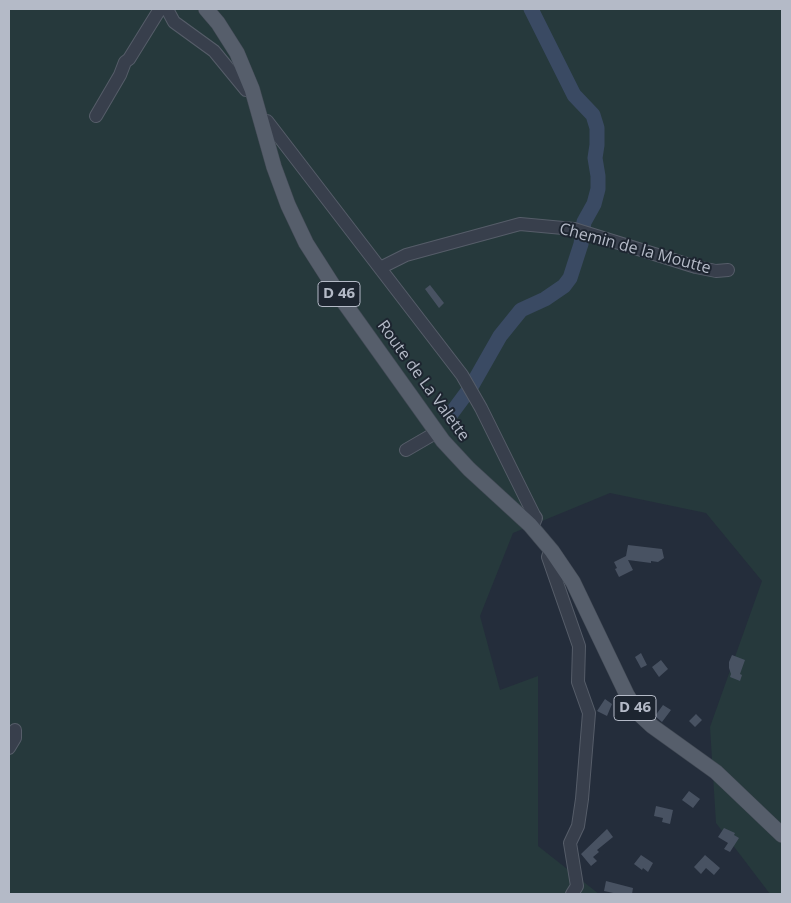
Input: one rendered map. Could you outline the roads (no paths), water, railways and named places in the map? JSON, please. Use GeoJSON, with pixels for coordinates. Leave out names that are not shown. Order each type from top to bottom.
{"type":"FeatureCollection","features":[{"type":"Feature","properties":{"kind":"main road","name":"Route de La Valette"},"geometry":{"type":"LineString","coordinates":[[206,9],[218,23],[237,52],[252,89],[274,167],[288,205],[306,243],[343,301],[436,432],[454,454],[530,525],[552,551]]}},
{"type":"Feature","properties":{"kind":"main road","name":"D 46"},"geometry":{"type":"LineString","coordinates":[[552,551],[574,582],[627,695],[638,713],[652,726],[716,772],[782,835]]}},
{"type":"Feature","properties":{"kind":"street"},"geometry":{"type":"LineString","coordinates":[[96,116],[120,75],[125,62],[129,59],[160,9]]}},
{"type":"Feature","properties":{"kind":"street"},"geometry":{"type":"LineString","coordinates":[[167,9],[174,22],[214,51],[246,90],[252,89]]}},
{"type":"Feature","properties":{"kind":"street"},"geometry":{"type":"LineString","coordinates":[[262,122],[267,121],[462,375],[481,408],[536,518],[534,523],[530,525]]}},
{"type":"Feature","properties":{"kind":"street","name":"Chemin de la Moutte"},"geometry":{"type":"LineString","coordinates":[[380,268],[406,255],[520,224],[574,229],[696,267],[716,271],[728,270]]}},
{"type":"Feature","properties":{"kind":"street"},"geometry":{"type":"LineString","coordinates":[[406,450],[436,432]]}},
{"type":"Feature","properties":{"kind":"street"},"geometry":{"type":"LineString","coordinates":[[552,551],[548,557],[579,646],[578,682],[589,712],[580,817],[570,842],[577,886],[572,894]]}},
{"type":"Feature","properties":{"kind":"street"},"geometry":{"type":"LineString","coordinates":[[9,748],[15,738],[15,730]]}},
{"type":"Feature","properties":{"kind":"waterway"},"geometry":{"type":"LineString","coordinates":[[471,387],[500,336],[521,310],[545,299],[564,286],[570,278],[581,244],[584,222],[594,204],[598,189],[595,158],[597,128],[593,115],[574,95],[531,9]]}},
{"type":"Feature","properties":{"kind":"waterway"},"geometry":{"type":"LineString","coordinates":[[451,414],[468,391]]}}]}
